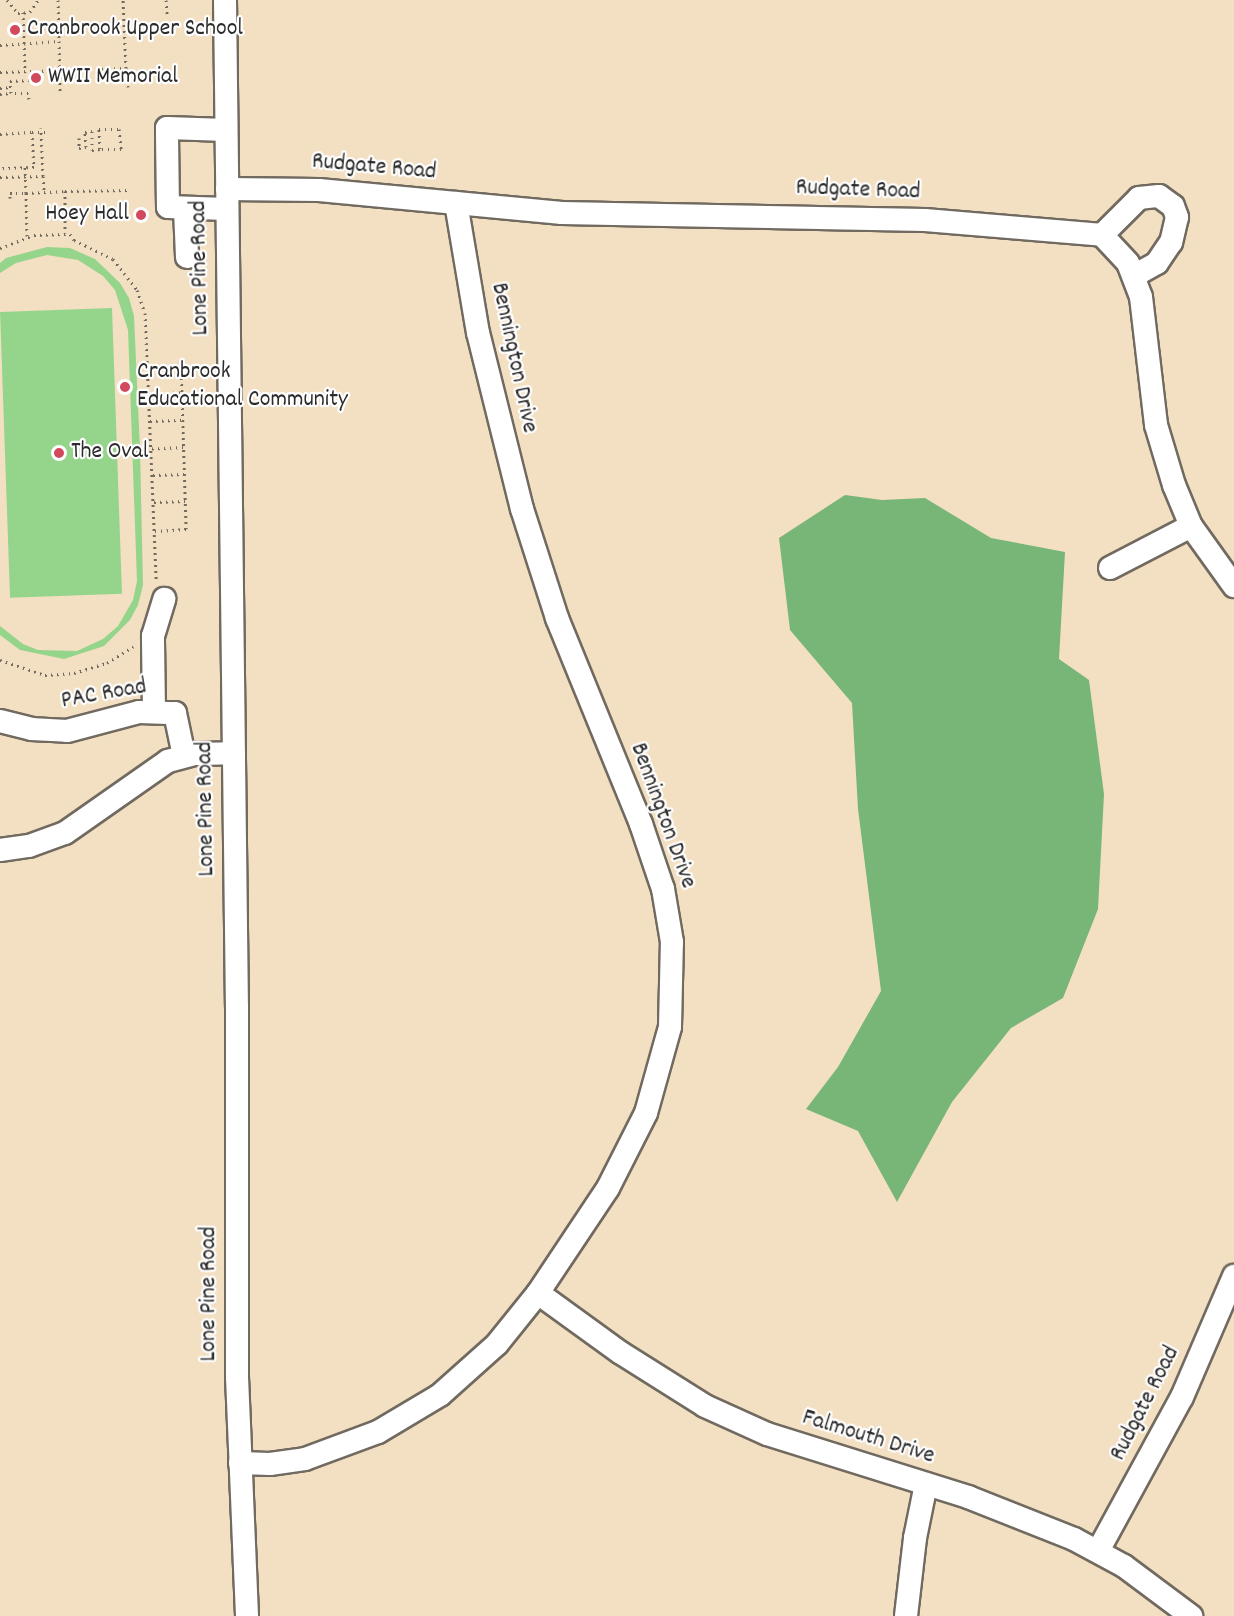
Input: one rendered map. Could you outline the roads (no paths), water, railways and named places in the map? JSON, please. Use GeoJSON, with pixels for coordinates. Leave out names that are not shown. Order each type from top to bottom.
{"type":"FeatureCollection","features":[{"type":"Feature","properties":{"kind":"street","name":"Lone Pine Road"},"geometry":{"type":"LineString","coordinates":[[225,0],[240,1463],[247,1616]]}},
{"type":"Feature","properties":{"kind":"street"},"geometry":{"type":"LineString","coordinates":[[187,257],[185,209],[168,207],[166,128],[226,130]]}},
{"type":"Feature","properties":{"kind":"street","name":"Rudgate Road"},"geometry":{"type":"LineString","coordinates":[[185,209],[227,199],[319,190],[603,215],[925,220],[1102,235]]}},
{"type":"Feature","properties":{"kind":"street"},"geometry":{"type":"LineString","coordinates":[[1134,276],[1157,262],[1171,242],[1177,217],[1173,206],[1159,196],[1139,198],[1102,235],[1121,252],[1134,276],[1141,297],[1156,425],[1191,526],[1234,586]]}},
{"type":"Feature","properties":{"kind":"street","name":"Bennington Drive"},"geometry":{"type":"LineString","coordinates":[[240,1463],[270,1464],[305,1459],[400,1422],[468,1372],[510,1329],[538,1293],[608,1188],[646,1113],[670,1027],[672,942],[663,889],[651,850],[557,618],[516,490],[478,333],[456,203]]}},
{"type":"Feature","properties":{"kind":"street"},"geometry":{"type":"LineString","coordinates":[[1110,568],[1191,526]]}},
{"type":"Feature","properties":{"kind":"street"},"geometry":{"type":"LineString","coordinates":[[154,712],[153,636],[160,596]]}},
{"type":"Feature","properties":{"kind":"street","name":"PAC Road"},"geometry":{"type":"LineString","coordinates":[[0,721],[31,729],[68,731],[139,712],[175,713],[184,756]]}},
{"type":"Feature","properties":{"kind":"street"},"geometry":{"type":"LineString","coordinates":[[0,850],[29,846],[65,832],[103,809],[156,768],[184,756],[234,753]]}},
{"type":"Feature","properties":{"kind":"street","name":"Rudgate Road"},"geometry":{"type":"LineString","coordinates":[[1098,1551],[1229,1306],[1234,1276]]}},
{"type":"Feature","properties":{"kind":"street","name":"Falmouth Drive"},"geometry":{"type":"LineString","coordinates":[[538,1293],[621,1353],[705,1406],[767,1434],[1007,1510],[1098,1551],[1191,1616]]}},
{"type":"Feature","properties":{"kind":"street"},"geometry":{"type":"LineString","coordinates":[[906,1616],[915,1538],[926,1485]]}},
{"type":"Feature","properties":{"kind":"place","name":"Cranbrook Upper School"},"geometry":{"type":"Point","coordinates":[15,30]}},
{"type":"Feature","properties":{"kind":"place","name":"WWII Memorial"},"geometry":{"type":"Point","coordinates":[36,78]}},
{"type":"Feature","properties":{"kind":"place","name":"Hoey Hall"},"geometry":{"type":"Point","coordinates":[141,215]}},
{"type":"Feature","properties":{"kind":"place","name":"Cranbrook Educational Community"},"geometry":{"type":"Point","coordinates":[125,387]}},
{"type":"Feature","properties":{"kind":"place","name":"The Oval"},"geometry":{"type":"Point","coordinates":[59,453]}}]}
